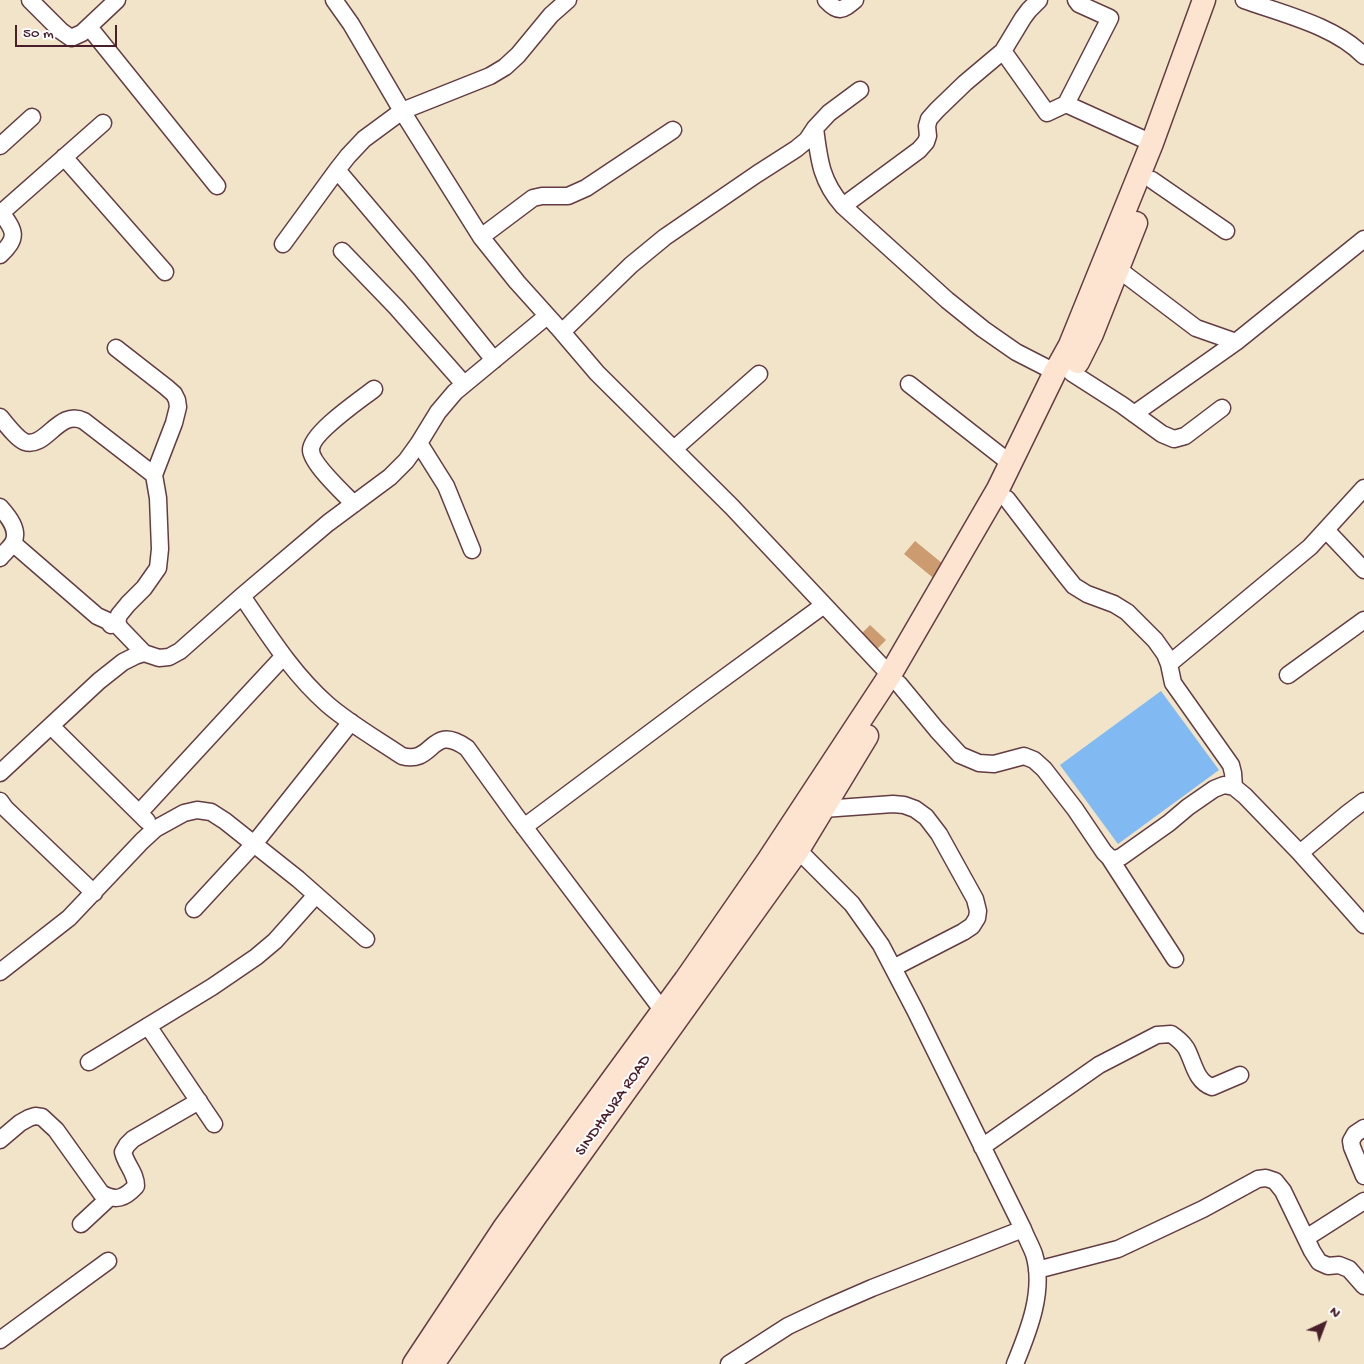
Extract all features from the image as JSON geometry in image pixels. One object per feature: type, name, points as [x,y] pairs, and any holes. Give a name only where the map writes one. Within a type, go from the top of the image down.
[{"type":"street","points":[[30,0],[61,31],[71,38],[82,33],[117,0]]},
{"type":"street","points":[[283,244],[337,170],[364,139],[402,111],[490,76],[505,67],[518,55],[550,15],[568,0]]},
{"type":"street","points":[[826,0],[836,9],[846,8],[855,0]]},
{"type":"street","points":[[844,206],[919,150],[926,142],[929,119],[936,110],[1003,51],[1023,18],[1039,0]]},
{"type":"street","points":[[1003,51],[1047,113],[1066,104],[1110,18],[1079,4],[1076,0]]},
{"type":"street","points":[[414,1364],[504,1228],[686,980],[895,679],[975,557],[1021,475],[1064,373],[1070,345],[1152,143],[1204,0]]},
{"type":"street","points":[[895,679],[998,489],[1010,463],[1064,373],[1092,334],[1152,180],[1218,0]]},
{"type":"street","points":[[1244,0],[1317,26],[1339,37],[1364,56]]},
{"type":"street","points":[[340,3],[350,24],[402,111],[481,237],[516,282],[597,373],[732,507],[895,679],[937,730],[960,754],[979,763],[994,764],[1024,756],[1034,760],[1044,769],[1109,857],[1175,959]]},
{"type":"street","points":[[89,26],[217,186]]},
{"type":"street","points":[[562,332],[631,265],[658,243],[757,174],[796,150],[807,140],[829,113],[860,90]]},
{"type":"street","points":[[1066,104],[1152,143]]},
{"type":"street","points":[[0,146],[32,117]]},
{"type":"street","points":[[0,255],[11,244],[13,235],[9,223],[1,212],[103,123]]},
{"type":"street","points":[[815,128],[819,159],[826,180],[834,195],[946,300],[1016,352],[1064,373],[1134,414],[1162,434],[1174,438],[1185,436],[1222,408]]},
{"type":"street","points":[[481,237],[533,198],[568,196],[586,188],[673,130]]},
{"type":"street","points":[[64,157],[165,272]]},
{"type":"street","points":[[337,170],[420,268],[494,360]]},
{"type":"street","points":[[1152,180],[1226,231]]},
{"type":"street","points":[[1134,414],[1236,342],[1364,239]]},
{"type":"street","points":[[342,251],[396,307],[464,384]]},
{"type":"street","points":[[1118,269],[1196,328],[1236,342]]},
{"type":"street","points":[[0,774],[123,662],[144,654],[160,658],[169,657],[180,651],[328,524],[390,477],[406,461],[438,412],[455,392],[547,316]]},
{"type":"street","points":[[116,348],[174,394],[178,407],[174,423],[154,475],[158,498],[160,549],[158,568],[144,588],[118,615],[117,622],[120,628],[144,654]]},
{"type":"street","points":[[674,449],[759,374]]},
{"type":"street","points":[[909,384],[1010,463]]},
{"type":"street","points":[[354,504],[323,471],[311,451],[313,442],[324,428],[374,389]]},
{"type":"street","points":[[0,417],[24,441],[31,443],[40,439],[69,418],[78,417],[154,475]]},
{"type":"street","points":[[419,443],[446,486],[472,550]]},
{"type":"street","points":[[1169,664],[1310,547],[1364,488]]},
{"type":"street","points":[[1008,499],[1074,586],[1127,612],[1155,640],[1165,654],[1174,683],[1231,765],[1234,787]]},
{"type":"street","points":[[0,507],[8,516],[15,534],[14,542],[0,558]]},
{"type":"street","points":[[1326,530],[1364,570]]},
{"type":"street","points":[[14,542],[15,545],[97,616],[110,625]]},
{"type":"street","points":[[242,596],[283,657],[301,678],[327,704],[351,722],[402,756],[410,758],[419,757],[439,740],[449,739],[458,741],[468,748],[524,827],[662,1011]]},
{"type":"street","points":[[524,827],[690,702],[824,605]]},
{"type":"street","points":[[1288,676],[1364,620]]},
{"type":"street","points":[[139,814],[283,657]]},
{"type":"street","name":"SINDHAURA ROAD","points":[[433,1364],[518,1241],[798,850],[823,809],[895,679]]},
{"type":"street","points":[[194,909],[254,844],[351,722]]},
{"type":"street","points":[[51,726],[155,829]]},
{"type":"street","points":[[1109,857],[1115,859],[1121,857],[1214,789],[1224,785],[1234,787],[1245,796],[1300,854],[1364,925]]},
{"type":"street","points":[[0,801],[5,808],[94,893]]},
{"type":"street","points":[[1300,854],[1364,801]]},
{"type":"street","points":[[823,809],[893,804],[915,809],[926,817],[939,834],[975,899],[978,911],[977,918],[972,926],[893,968]]},
{"type":"street","points":[[0,972],[69,918],[155,829],[184,813],[198,810],[211,812],[225,820],[366,939]]},
{"type":"street","points":[[798,850],[852,904],[881,945],[1034,1254],[1038,1287],[1033,1312],[1015,1364]]},
{"type":"street","points":[[89,1062],[212,987],[256,957],[275,941],[316,895]]},
{"type":"street","points":[[148,1026],[214,1124]]},
{"type":"street","points":[[982,1147],[1099,1065],[1157,1035],[1171,1034],[1178,1039],[1186,1048],[1200,1079],[1206,1085],[1212,1087],[1240,1076]]},
{"type":"street","points":[[0,1140],[29,1118],[35,1116],[42,1117],[56,1130],[101,1193],[109,1198],[117,1198],[125,1196],[136,1186],[136,1178],[125,1160],[123,1152],[127,1145],[133,1139],[199,1101]]},
{"type":"street","points":[[1364,1128],[1355,1134],[1350,1141],[1364,1176]]},
{"type":"street","points":[[1037,1270],[1118,1249],[1203,1209],[1258,1180],[1266,1178],[1275,1181],[1283,1191],[1319,1262],[1328,1266],[1339,1265],[1349,1269],[1364,1286]]},
{"type":"street","points":[[81,1224],[109,1198]]},
{"type":"street","points":[[1306,1238],[1364,1201]]},
{"type":"street","points":[[729,1364],[788,1326],[826,1308],[1023,1229]]},
{"type":"street","points":[[0,1340],[108,1261]]},
{"type":"water","points":[[1161,691],[1219,770],[1118,844],[1060,765]]},
{"type":"building","points":[[915,541],[948,568],[937,581],[904,554]]},
{"type":"building","points":[[870,625],[886,640],[876,650],[860,635]]}]
